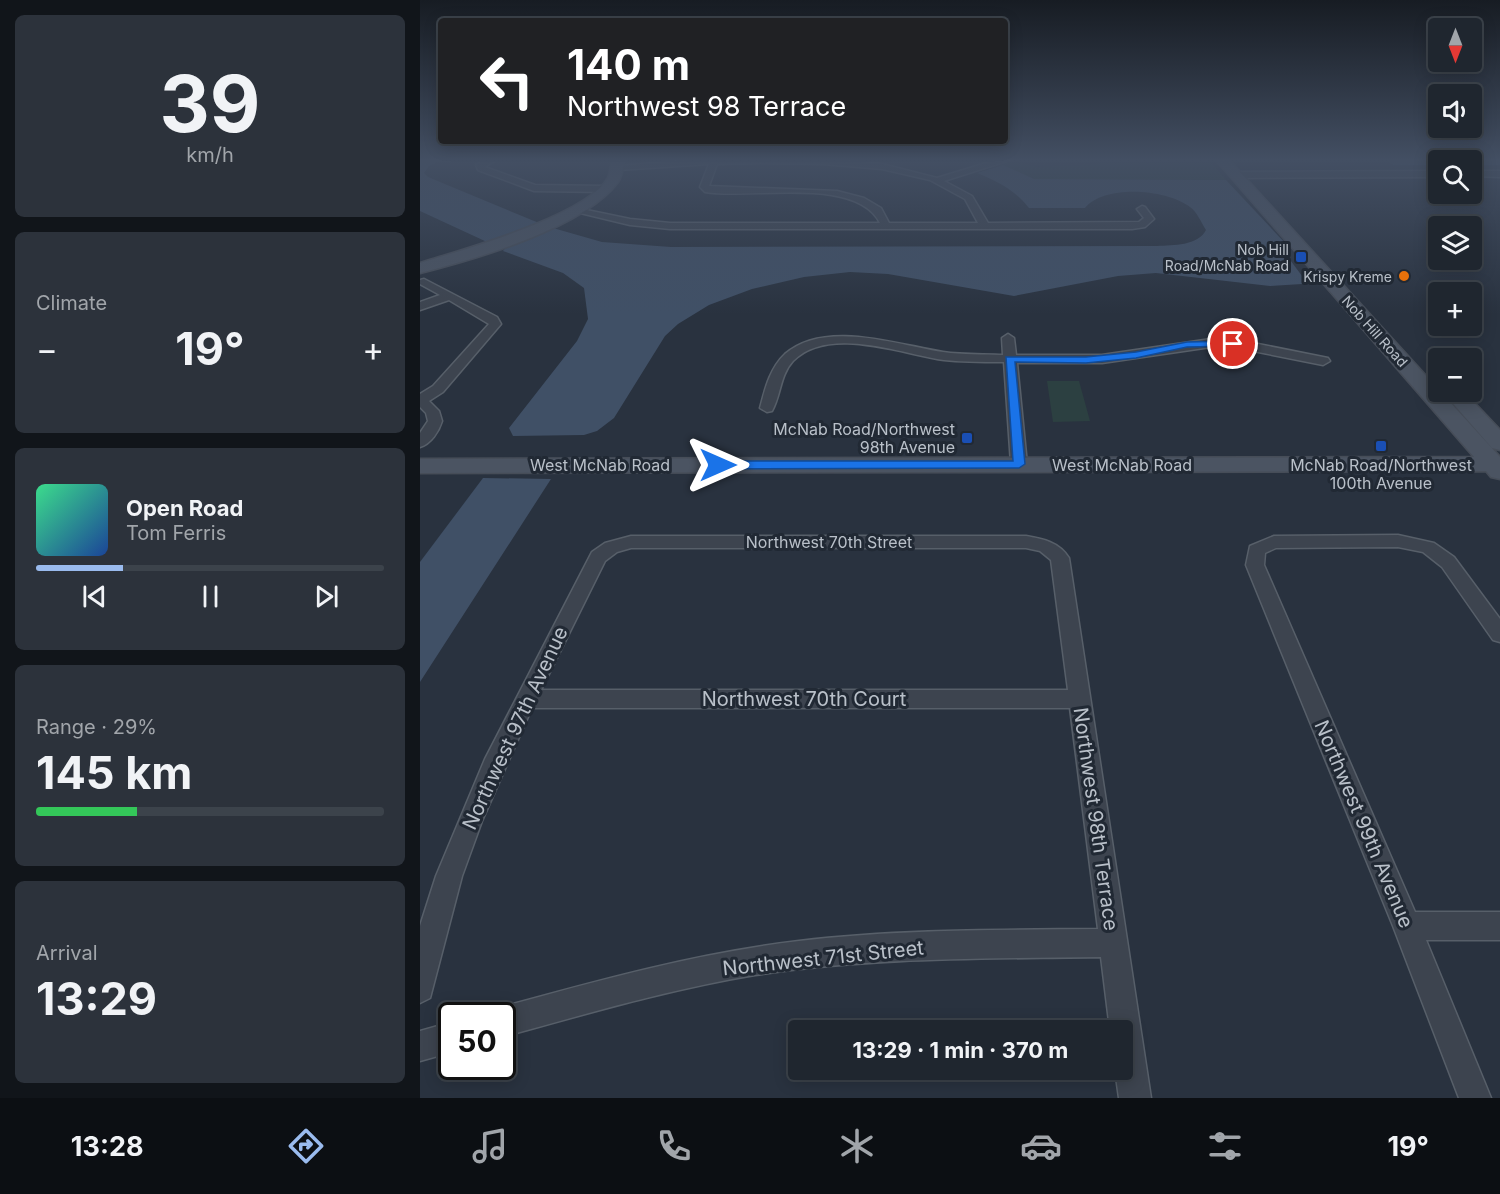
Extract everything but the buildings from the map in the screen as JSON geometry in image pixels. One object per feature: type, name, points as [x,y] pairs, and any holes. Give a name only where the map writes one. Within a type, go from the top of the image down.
[{"type":"main road","points":[[422,275],[576,211]]},
{"type":"main road","name":"Nob Hill Road","points":[[1276,211],[1495,457]]},
{"type":"main road","name":"Nob Hill Road","points":[[1288,211],[1428,364]]},
{"type":"main road","points":[[1459,402],[1495,457]]},
{"type":"main road","name":"West McNab Road","points":[[420,449],[1018,457],[1495,457]]},
{"type":"main road","name":"West McNab Road","points":[[420,466],[1018,457]]},
{"type":"street","points":[[578,211],[630,222],[670,226],[985,226],[1142,225],[1149,219],[1143,211]]},
{"type":"street","points":[[880,211],[885,217],[886,226]]},
{"type":"street","points":[[982,211],[985,226]]},
{"type":"street","points":[[420,442],[434,427],[436,419],[433,410],[420,400],[438,389],[495,324],[494,320],[450,296],[422,275]]},
{"type":"street","points":[[420,306],[450,296]]},
{"type":"street","points":[[1008,338],[1018,457]]},
{"type":"street","points":[[767,408],[780,367],[790,356],[827,341],[853,339],[879,341],[924,353],[1010,359],[1086,360],[1210,343],[1257,347],[1323,361]]},
{"type":"street","name":"Northwest 99th Avenue","points":[[1475,1098],[1407,926],[1255,565],[1257,550],[1274,542],[1398,541],[1428,547],[1448,562],[1500,634]]},
{"type":"street","name":"Northwest 70th Street","points":[[611,547],[631,542],[1026,542],[1046,546]]},
{"type":"street","name":"Northwest 98th Terrace","points":[[1046,546],[1060,558],[1135,1098]]},
{"type":"street","name":"Northwest 97th Avenue","points":[[420,988],[428,941],[472,812],[598,557],[611,547]]},
{"type":"street","name":"Northwest 70th Court","points":[[528,699],[1080,699]]},
{"type":"street","points":[[1407,926],[1500,926]]},
{"type":"street","name":"Northwest 71st Street","points":[[516,1018],[620,990],[754,961],[896,946],[1114,943]]},
{"type":"street","points":[[420,1046],[438,1041]]},
{"type":"green space","points":[[1047,381],[1079,381],[1090,421],[1053,422]]},
{"type":"water","points":[[421,211],[511,211],[539,223],[487,242]]},
{"type":"water","points":[[1194,211],[1255,211],[1285,243],[1282,249],[1305,280],[1302,284],[1270,286],[1156,273],[1118,276],[1014,296],[888,274],[850,272],[804,277],[752,289],[709,305],[678,324],[665,336],[614,418],[597,431],[584,435],[513,436],[509,428],[577,341],[588,319],[584,288],[563,273],[503,251],[506,247],[553,228],[602,242],[671,247],[1157,246],[1191,242],[1202,235],[1206,230]]},
{"type":"water","points":[[483,478],[551,479],[420,682],[420,562]]},
{"type":"place","name":"Nob Hill Road/McNab Road","points":[[1301,257]]},
{"type":"place","name":"Krispy Kreme","points":[[1404,276]]},
{"type":"place","name":"McNab Road/Northwest 98th Avenue","points":[[967,438]]},
{"type":"place","name":"McNab Road/Northwest 100th Avenue","points":[[1381,446]]},
{"type":"route","points":[[718,465],[1019,464],[1010,359],[1086,360],[1136,355],[1187,345],[1233,344]]}]
